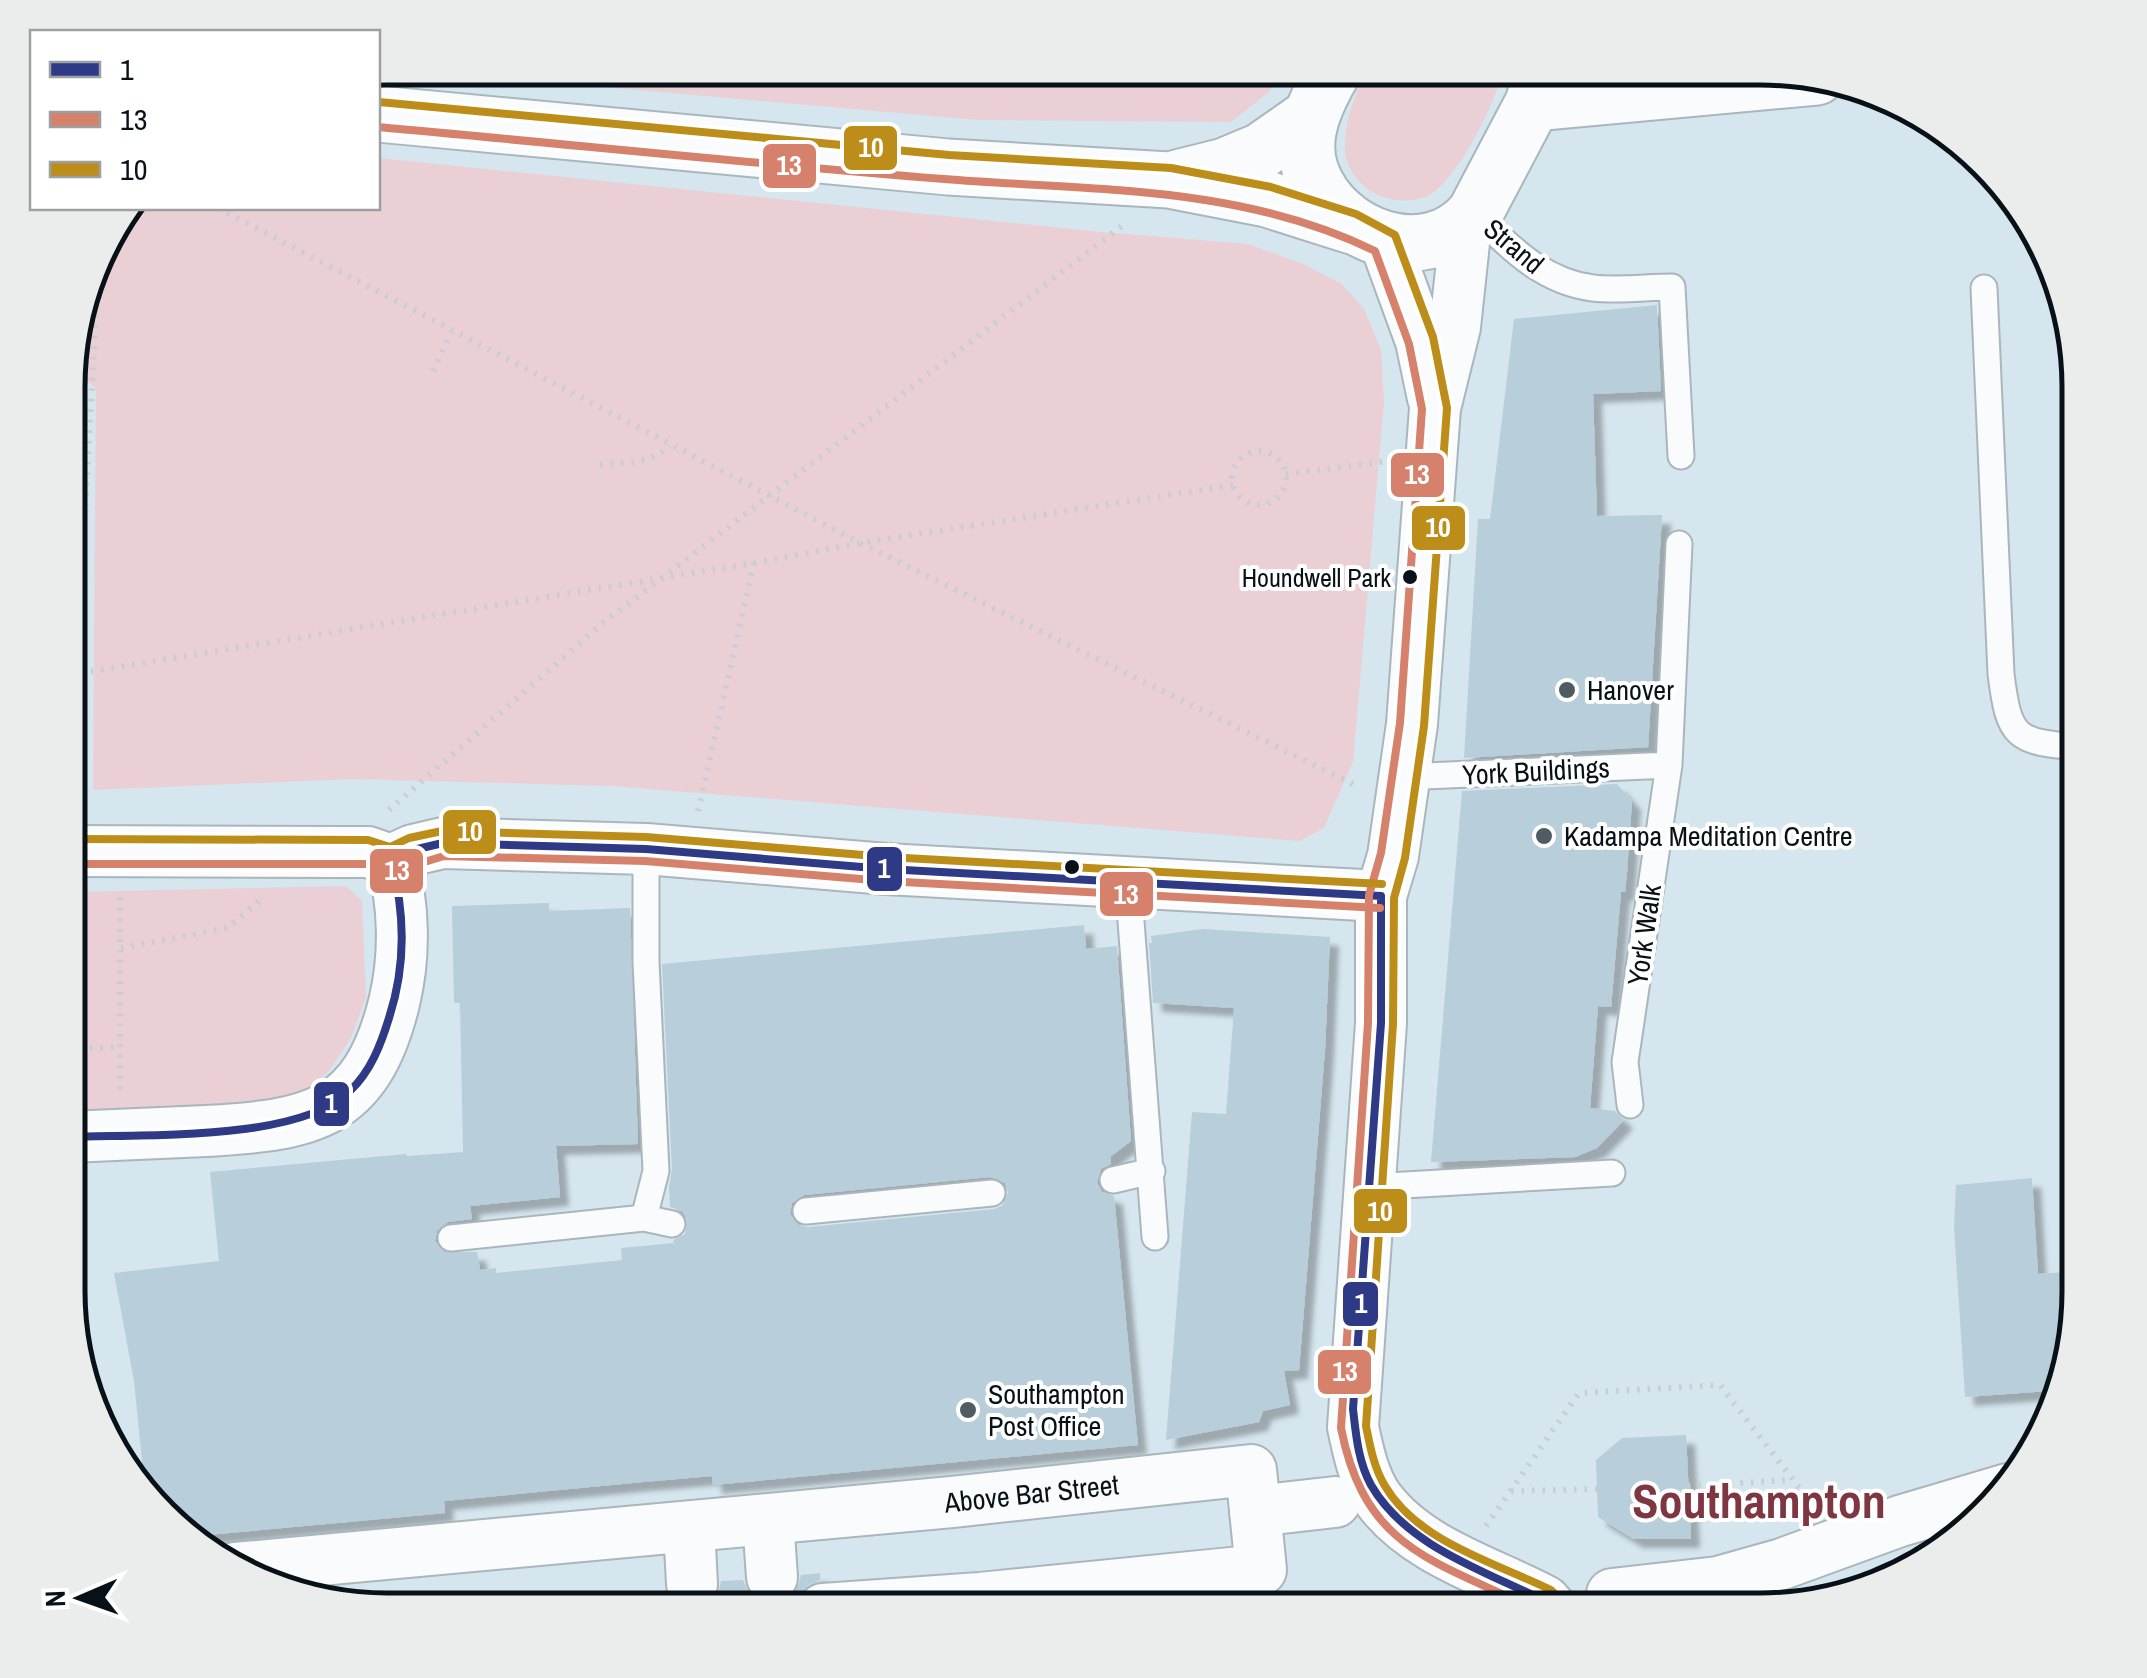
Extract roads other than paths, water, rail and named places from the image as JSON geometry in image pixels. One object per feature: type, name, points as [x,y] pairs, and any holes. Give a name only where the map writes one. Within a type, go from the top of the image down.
[{"type":"street","points":[[1326,86],[1311,116],[1307,145],[1311,172],[1325,196],[1369,234],[1421,341],[1433,432]]},
{"type":"street","points":[[1357,1501],[1365,1472],[1353,1427],[1382,1023],[1380,896],[1393,856],[1412,724],[1433,432],[1455,328],[1471,219],[1538,86]]},
{"type":"street","points":[[380,114],[948,167],[1150,178],[1268,199],[1369,234],[1422,242],[1447,236],[1471,219]]},
{"type":"street","points":[[1150,178],[1224,166],[1262,151],[1311,116]]},
{"type":"street","points":[[86,850],[380,856],[444,843],[646,849],[886,869],[1380,896]]},
{"type":"street","points":[[86,1136],[258,1128],[300,1122],[328,1110],[346,1096],[376,1058],[400,979],[400,894],[380,856]]},
{"type":"street","name":"Above Bar Street","points":[[262,1566],[768,1520],[1251,1470],[1261,1570],[1035,1592]]},
{"type":"street","points":[[1622,1593],[1718,1582],[1980,1497]]},
{"type":"street","points":[[1255,1512],[1357,1501],[1524,1593]]},
{"type":"street","points":[[768,1520],[772,1577]]},
{"type":"street","points":[[689,1527],[692,1584]]},
{"type":"lane","name":"Strand","points":[[1471,219],[1551,277],[1593,288],[1672,287],[1680,456]]},
{"type":"lane","points":[[1984,288],[2006,713],[2018,734],[2040,744],[2062,746]]},
{"type":"lane","name":"York Walk","points":[[1630,1106],[1625,1062],[1669,765],[1679,544]]},
{"type":"lane","name":"York Buildings","points":[[1402,792],[1669,765]]},
{"type":"lane","points":[[644,1218],[656,1171],[646,962],[646,849]]},
{"type":"lane","points":[[1128,882],[1156,1236]]},
{"type":"lane","points":[[1112,1180],[1152,1171]]},
{"type":"lane","points":[[1370,1187],[1612,1174]]},
{"type":"lane","points":[[806,1211],[992,1193]]},
{"type":"lane","points":[[451,1238],[644,1218],[672,1224]]},
{"type":"tunnel","points":[[772,1577],[773,1592]]},
{"type":"place","name":"Houndwell Park","points":[[1410,577]]},
{"type":"place","name":"Hanover","points":[[1567,690]]},
{"type":"place","name":"Kadampa Meditation Centre","points":[[1544,836]]},
{"type":"place","name":"Southampton Post Office","points":[[968,1410]]},
{"type":"district","name":"Southampton","points":[[1759,1501]]}]
